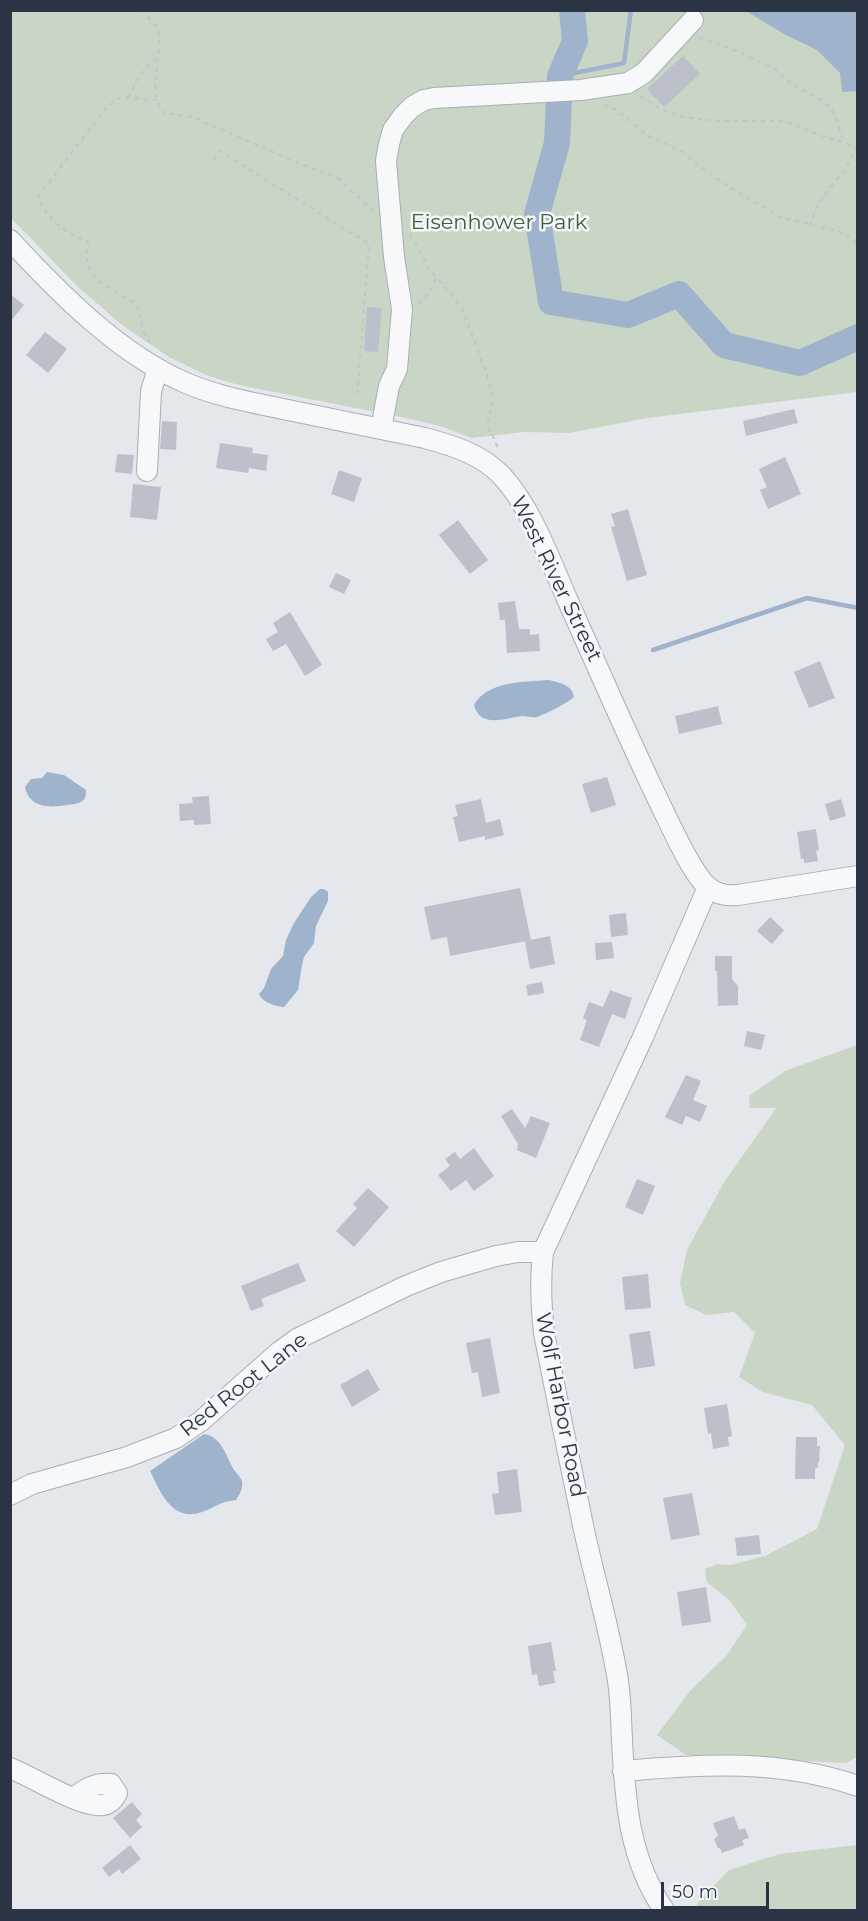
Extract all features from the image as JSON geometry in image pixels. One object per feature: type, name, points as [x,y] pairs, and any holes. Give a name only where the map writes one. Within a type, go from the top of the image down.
[{"type":"street","points":[[381,429],[389,386],[397,369],[402,309],[394,257],[386,161],[393,130],[412,107],[424,100],[434,98],[575,90],[628,83],[644,73],[688,26]]},
{"type":"street","name":"West River Street","points":[[10,240],[45,277],[93,321],[158,369],[187,383],[235,398],[425,438],[463,449],[490,466],[512,488],[524,506],[666,816],[690,861],[708,887]]},
{"type":"street","points":[[147,471],[151,391],[158,369]]},
{"type":"street","points":[[708,887],[718,893],[738,896],[858,876]]},
{"type":"street","name":"Wolf Harbor Road","points":[[664,1911],[648,1884],[633,1845],[629,1827],[623,1771],[619,1684],[609,1631],[584,1532],[544,1333],[541,1286],[543,1252],[644,1037],[708,887]]},
{"type":"street","name":"Red Root Lane","points":[[10,1495],[32,1484],[127,1457],[176,1438],[201,1421],[279,1352],[297,1339],[406,1286],[441,1272],[496,1256],[518,1252],[543,1252]]},
{"type":"street","points":[[623,1771],[681,1766],[765,1767],[807,1772],[858,1786]]},
{"type":"street","points":[[10,1768],[74,1798]]},
{"type":"path","points":[[142,10],[156,26],[160,37],[155,85],[156,100],[164,113],[192,117],[338,178],[372,211],[392,221],[414,240],[429,269],[462,308],[487,375],[493,399],[487,427],[501,457]]},
{"type":"path","points":[[688,26],[775,69],[792,84],[825,102],[834,113],[844,143]]},
{"type":"path","points":[[129,98],[132,87],[140,75],[158,56]]},
{"type":"path","points":[[628,83],[635,93],[662,110],[683,117],[717,121],[785,121],[857,147],[847,166],[818,204],[809,226]]},
{"type":"path","points":[[575,90],[615,109],[647,135],[682,152],[742,195],[780,217],[809,226],[841,232],[858,245]]},
{"type":"path","points":[[151,344],[142,328],[141,314],[135,304],[104,286],[93,276],[86,258],[88,241],[73,237],[54,222],[43,210],[38,197],[106,108],[119,98],[156,100]]},
{"type":"path","points":[[214,160],[220,151],[369,244],[357,397]]},
{"type":"path","points":[[402,309],[420,304],[436,278]]},
{"type":"green space","name":"Eisenhower Park","points":[[11,11],[857,11],[857,392],[647,418],[569,433],[524,432],[472,438],[416,420],[239,385],[208,376],[169,357],[122,325],[78,287],[11,218]]},
{"type":"green space","points":[[857,1045],[857,1757],[846,1763],[686,1755],[657,1735],[690,1691],[727,1655],[747,1625],[730,1601],[707,1582],[705,1569],[717,1564],[730,1565],[765,1556],[817,1529],[845,1445],[812,1405],[763,1392],[739,1377],[755,1333],[734,1312],[706,1315],[685,1305],[680,1283],[687,1250],[723,1184],[776,1108],[750,1108],[749,1096],[785,1071]]},
{"type":"green space","points":[[857,1845],[857,1910],[694,1910],[699,1901],[729,1870],[780,1854]]},
{"type":"water","points":[[746,11],[857,11],[857,91],[842,92],[840,73],[817,50],[784,34]]},
{"type":"water","points":[[549,680],[571,689],[574,697],[537,717],[522,716],[488,720],[477,712],[474,705],[480,697],[497,687],[518,682]]},
{"type":"water","points":[[47,772],[64,775],[86,790],[84,800],[76,804],[54,806],[36,803],[27,794],[25,787],[31,779],[42,778]]},
{"type":"water","points":[[320,889],[328,892],[328,901],[316,926],[314,943],[304,957],[298,990],[284,1007],[270,1004],[259,994],[264,988],[271,969],[283,956],[286,940],[294,923],[311,897]]},
{"type":"water","points":[[204,1434],[215,1439],[223,1448],[241,1480],[241,1490],[236,1500],[221,1503],[202,1512],[183,1513],[168,1503],[150,1471]]},
{"type":"building","points":[[683,56],[700,74],[664,107],[647,89]]},
{"type":"building","points":[[10,294],[24,305],[10,322]]},
{"type":"building","points":[[367,307],[382,308],[378,352],[364,351]]},
{"type":"building","points":[[45,332],[67,349],[48,373],[26,355]]},
{"type":"building","points":[[794,409],[798,423],[746,436],[743,421]]},
{"type":"building","points":[[162,421],[177,422],[176,450],[160,449]]},
{"type":"building","points":[[220,443],[253,448],[252,453],[268,455],[266,471],[249,468],[248,473],[216,468]]},
{"type":"building","points":[[117,454],[134,455],[132,474],[115,472]]},
{"type":"building","points":[[785,457],[801,494],[768,509],[760,490],[767,487],[759,469]]},
{"type":"building","points":[[339,470],[362,478],[354,502],[331,494]]},
{"type":"building","points":[[133,484],[161,487],[157,520],[130,517]]},
{"type":"building","points":[[628,509],[647,575],[627,581],[611,527],[615,526],[611,514]]},
{"type":"building","points":[[458,520],[488,560],[470,574],[439,535]]},
{"type":"building","points":[[336,573],[351,580],[344,594],[329,587]]},
{"type":"building","points":[[515,601],[519,629],[530,629],[530,635],[539,634],[540,651],[507,653],[505,620],[500,620],[498,603]]},
{"type":"building","points":[[290,612],[322,665],[305,676],[286,644],[273,651],[266,639],[278,632],[273,623]]},
{"type":"building","points":[[820,661],[835,698],[809,708],[794,672]]},
{"type":"building","points":[[718,706],[722,724],[679,734],[675,716]]},
{"type":"building","points":[[607,777],[616,805],[591,813],[582,784]]},
{"type":"building","points":[[209,796],[211,824],[194,825],[194,820],[180,821],[179,804],[193,803],[192,797]]},
{"type":"building","points":[[481,799],[486,823],[500,819],[504,835],[485,840],[485,836],[459,842],[453,817],[458,816],[455,805]]},
{"type":"building","points":[[841,799],[846,816],[830,821],[825,804]]},
{"type":"building","points":[[816,829],[818,861],[804,863],[804,859],[801,859],[797,832]]},
{"type":"building","points":[[520,888],[531,940],[450,956],[447,937],[431,940],[424,907]]},
{"type":"building","points":[[626,913],[628,935],[611,937],[609,915]]},
{"type":"building","points":[[770,917],[784,930],[772,944],[757,931]]},
{"type":"building","points":[[550,936],[555,964],[530,969],[525,941]]},
{"type":"building","points":[[612,942],[614,958],[596,960],[595,943]]},
{"type":"building","points":[[715,956],[732,956],[732,979],[738,986],[738,1005],[718,1006]]},
{"type":"building","points":[[542,982],[544,993],[528,996],[526,985]]},
{"type":"building","points":[[610,990],[632,998],[625,1019],[612,1014],[599,1047],[580,1040],[587,1020],[583,1018],[589,1002],[603,1007]]},
{"type":"building","points":[[747,1031],[765,1035],[761,1050],[744,1046]]},
{"type":"building","points":[[686,1075],[701,1081],[693,1100],[707,1106],[700,1122],[686,1116],[682,1125],[665,1117]]},
{"type":"building","points":[[512,1109],[525,1128],[531,1116],[550,1123],[536,1158],[517,1150],[518,1144],[501,1116]]},
{"type":"building","points":[[474,1148],[494,1176],[474,1191],[466,1180],[451,1191],[438,1175],[450,1166],[445,1159],[455,1152],[460,1159]]},
{"type":"building","points":[[637,1179],[655,1186],[643,1215],[625,1207]]},
{"type":"building","points":[[368,1188],[389,1207],[354,1247],[336,1231],[357,1208],[353,1204]]},
{"type":"building","points":[[298,1263],[306,1281],[261,1299],[264,1306],[251,1311],[241,1286]]},
{"type":"building","points":[[648,1274],[651,1308],[625,1310],[622,1277]]},
{"type":"building","points":[[650,1331],[655,1366],[634,1369],[629,1334]]},
{"type":"building","points":[[490,1338],[500,1393],[482,1397],[478,1372],[472,1373],[466,1343]]},
{"type":"building","points":[[368,1369],[380,1390],[352,1407],[340,1385]]},
{"type":"building","points":[[727,1404],[732,1436],[728,1437],[729,1446],[713,1449],[704,1408]]},
{"type":"building","points":[[796,1437],[817,1437],[817,1446],[820,1446],[815,1479],[795,1479]]},
{"type":"building","points":[[517,1469],[522,1512],[495,1515],[492,1494],[499,1493],[497,1472]]},
{"type":"building","points":[[692,1493],[700,1535],[671,1540],[663,1498]]},
{"type":"building","points":[[759,1535],[761,1554],[737,1556],[735,1538]]},
{"type":"building","points":[[706,1587],[711,1622],[682,1626],[677,1592]]},
{"type":"building","points":[[551,1642],[556,1671],[553,1671],[555,1683],[539,1686],[537,1674],[532,1675],[528,1646]]},
{"type":"building","points":[[132,1802],[142,1814],[136,1820],[142,1827],[130,1838],[113,1818]]},
{"type":"building","points":[[734,1816],[739,1830],[745,1828],[749,1838],[742,1840],[744,1845],[722,1853],[714,1839],[718,1836],[713,1823]]},
{"type":"building","points":[[130,1845],[141,1859],[122,1874],[119,1869],[109,1877],[102,1868]]},
{"type":"waterway","points":[[572,10],[575,41],[560,76],[557,143],[537,214],[551,302],[628,315],[679,294],[724,345],[800,363],[858,337]]},
{"type":"waterway","points":[[560,76],[624,63],[631,10]]},
{"type":"waterway","points":[[653,650],[807,598],[858,608]]}]
